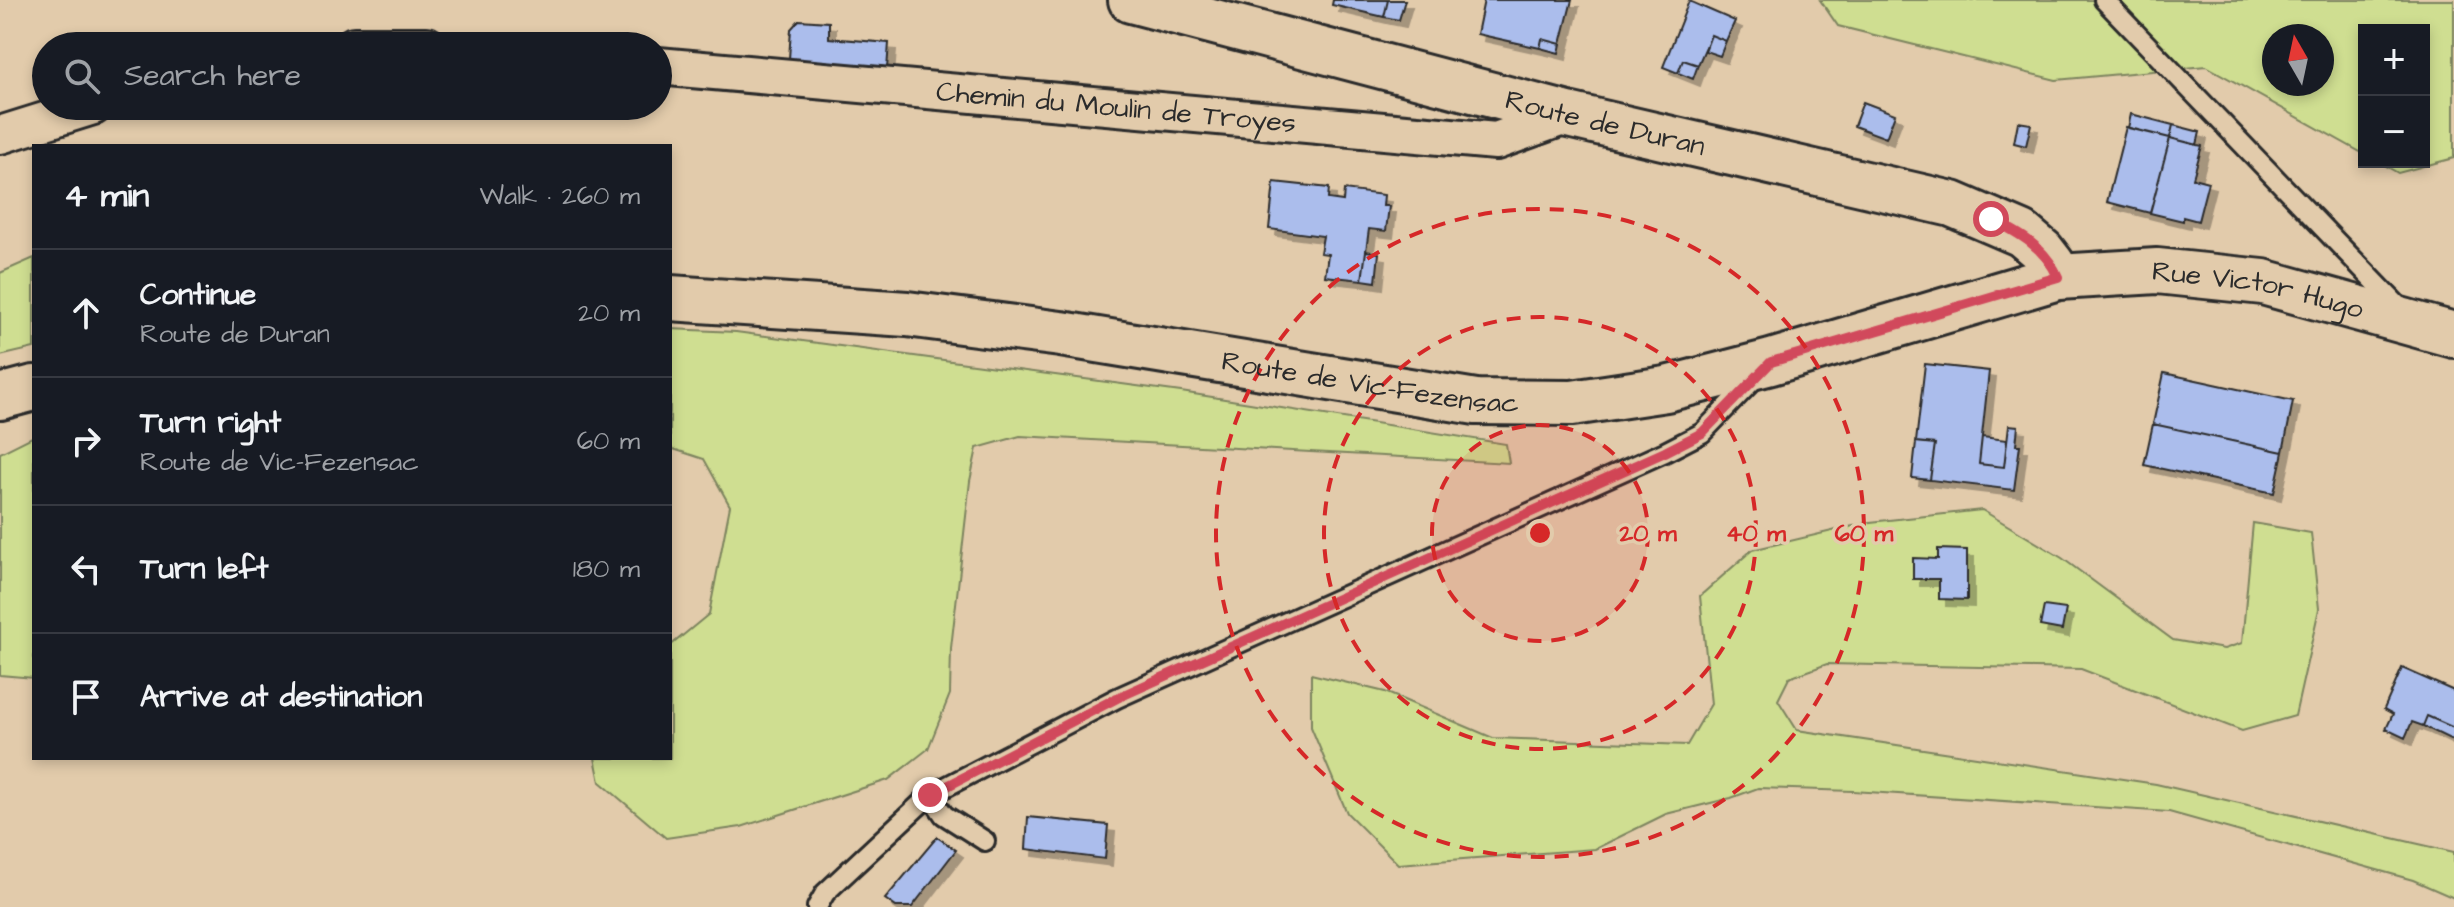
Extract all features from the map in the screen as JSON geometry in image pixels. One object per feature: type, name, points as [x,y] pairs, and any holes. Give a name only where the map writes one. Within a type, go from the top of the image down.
[{"type":"main road","name":"Route de Duran","points":[[1131,0],[1568,115],[1952,204],[2022,234],[2042,251],[2058,277]]},
{"type":"main road","name":"Rue Victor Hugo","points":[[2058,277],[2157,271],[2263,282],[2435,330]]},
{"type":"main road","name":"Route de Vic-Fezensac","points":[[672,298],[907,314],[1075,336],[1476,402],[1572,403],[1666,389],[1771,362],[2058,277]]},
{"type":"main road","points":[[0,397],[32,389]]},
{"type":"street","name":"Chemin du Moulin de Troyes","points":[[672,67],[1496,141],[1568,115]]},
{"type":"street","points":[[0,135],[48,120]]},
{"type":"lane","points":[[2104,0],[2435,330]]},
{"type":"lane","points":[[817,907],[825,893],[930,795],[1117,698],[1702,433],[1771,362]]},
{"type":"lane","points":[[930,795],[944,815],[985,841]]},
{"type":"green space","points":[[1820,0],[2454,0],[2454,158],[2430,164],[2430,24],[2358,24],[2358,151],[2206,66],[2056,80],[1838,26]]},
{"type":"green space","points":[[2389,168],[2417,168],[2398,173]]},
{"type":"green space","points":[[32,259],[32,348],[0,356],[0,273]]},
{"type":"green space","points":[[672,329],[736,332],[1181,392],[1506,444],[1509,463],[1020,436],[977,448],[970,481],[951,648],[950,694],[928,749],[888,780],[741,827],[666,838],[600,782],[595,760],[672,760],[672,644],[709,614],[730,506],[704,459],[672,449]]},
{"type":"green space","points":[[32,437],[32,678],[0,675],[0,453]]},
{"type":"green space","points":[[1982,510],[2062,558],[2173,640],[2224,649],[2242,643],[2253,523],[2311,533],[2319,609],[2295,716],[2242,731],[2081,669],[1827,664],[1789,678],[1778,700],[1797,730],[2156,784],[2454,852],[2454,898],[2413,880],[2169,812],[1853,791],[1758,788],[1666,814],[1595,849],[1398,864],[1347,813],[1311,727],[1311,674],[1385,692],[1493,738],[1687,745],[1711,704],[1700,596],[1752,550],[1870,522]]},
{"type":"building","points":[[1333,0],[1388,0],[1384,17],[1332,5]]},
{"type":"building","points":[[1388,0],[1405,0],[1399,20],[1384,17]]},
{"type":"building","points":[[1484,0],[1572,0],[1561,44],[1542,39],[1540,48],[1477,34]]},
{"type":"building","points":[[1689,1],[1735,21],[1726,41],[1711,35],[1698,65],[1683,60],[1678,73],[1663,67]]},
{"type":"building","points":[[799,20],[829,22],[829,38],[889,43],[887,69],[789,59],[791,29]]},
{"type":"building","points":[[1711,35],[1726,41],[1720,56],[1705,51]]},
{"type":"building","points":[[1542,39],[1561,44],[1559,53],[1540,48]]},
{"type":"building","points":[[1683,60],[1698,65],[1693,79],[1678,73]]},
{"type":"building","points":[[1863,102],[1895,114],[1886,138],[1854,126]]},
{"type":"building","points":[[2131,114],[2173,125],[2170,138],[2128,128]]},
{"type":"building","points":[[2018,122],[2031,124],[2026,146],[2014,143]]},
{"type":"building","points":[[2173,125],[2200,132],[2197,145],[2170,138]]},
{"type":"building","points":[[2126,127],[2170,138],[2150,213],[2107,202]]},
{"type":"building","points":[[2170,138],[2202,146],[2193,178],[2208,182],[2198,221],[2183,217],[2183,221],[2150,213]]},
{"type":"building","points":[[1274,182],[1329,188],[1328,199],[1343,201],[1344,190],[1384,195],[1383,206],[1389,206],[1386,231],[1369,229],[1362,280],[1325,276],[1328,254],[1320,253],[1323,236],[1269,229]]},
{"type":"building","points":[[1366,251],[1379,253],[1376,282],[1362,280]]},
{"type":"building","points":[[1925,364],[1989,371],[1979,464],[2004,467],[2009,425],[2018,426],[2016,445],[2020,445],[2014,490],[1930,480],[1935,444],[1916,442]]},
{"type":"building","points":[[2164,373],[2293,401],[2283,452],[2153,424]]},
{"type":"building","points":[[2153,424],[2283,452],[2274,493],[2144,465]]},
{"type":"building","points":[[1982,437],[2007,440],[2004,467],[1979,464]]},
{"type":"building","points":[[1916,442],[1935,444],[1930,480],[1912,478]]},
{"type":"building","points":[[1938,549],[1967,550],[1967,600],[1939,599],[1939,579],[1913,579],[1913,558],[1938,559]]},
{"type":"building","points":[[2044,606],[2066,609],[2062,630],[2040,626]]},
{"type":"building","points":[[2402,668],[2454,691],[2454,728],[2427,716],[2423,726],[2412,722],[2405,738],[2386,729],[2393,714],[2384,709]]},
{"type":"building","points":[[2427,716],[2454,728],[2454,741],[2423,726]]},
{"type":"building","points":[[1028,817],[1108,825],[1105,859],[1026,849]]},
{"type":"building","points":[[937,837],[956,850],[912,907],[896,907],[885,899]]},
{"type":"route","points":[[930,795],[1117,698],[1702,433],[1771,362],[2058,277],[2042,251],[2022,234],[1991,219]]}]
